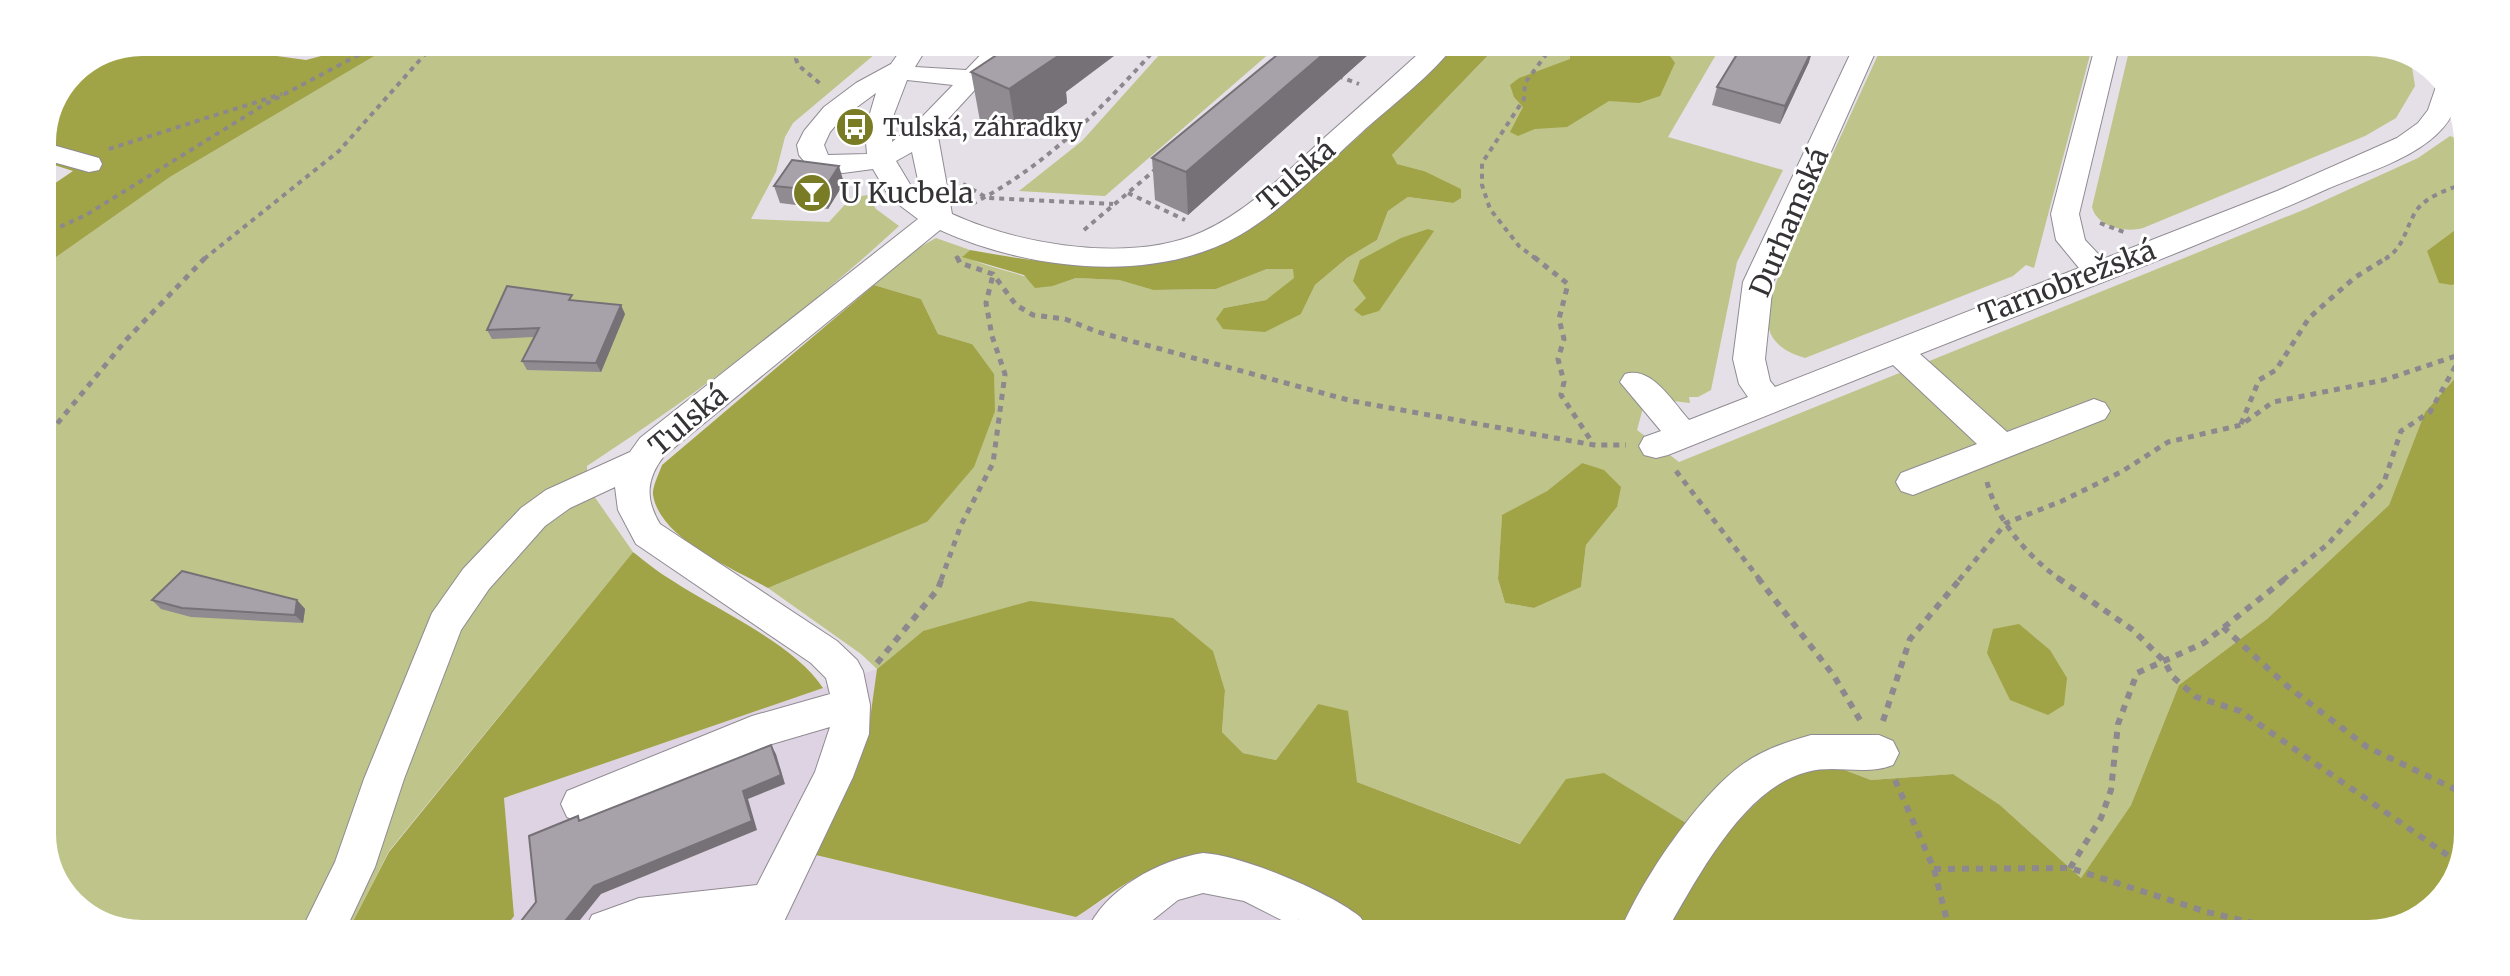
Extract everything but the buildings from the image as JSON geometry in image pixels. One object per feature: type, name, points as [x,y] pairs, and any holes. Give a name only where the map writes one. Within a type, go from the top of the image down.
[{"type":"street","name":"Tulská","points":[[909,56],[882,108],[878,127],[881,159],[898,192],[938,219],[997,243],[1059,252],[1123,255],[1161,253],[1192,246],[1221,234],[1295,179],[1430,56]]},
{"type":"street","name":"Tulská","points":[[899,70],[869,85],[815,134],[811,143],[812,153],[818,162],[844,166],[881,159],[924,131],[993,56]]},
{"type":"street","name":"Durhamská","points":[[1768,400],[1755,384],[1749,359],[1758,282],[1861,56]]},
{"type":"street","points":[[2098,270],[2077,250],[2066,234],[2065,214],[2105,56]]},
{"type":"street","points":[[899,70],[935,78],[970,78]]},
{"type":"street","name":"Tarnobrežská","points":[[1670,440],[2287,197],[2406,144],[2427,129],[2441,111],[2443,102]]},
{"type":"street","points":[[924,131],[923,149],[938,206],[938,219]]},
{"type":"street","name":"Tulská","points":[[764,917],[833,777],[849,734],[851,705],[844,671],[824,652],[648,534],[634,513],[630,496],[632,477],[652,447],[831,306],[915,234],[938,219]]},
{"type":"street","points":[[1896,350],[1992,451]]},
{"type":"street","points":[[1636,382],[1670,440]]},
{"type":"street","points":[[1913,482],[2094,411]]},
{"type":"street","points":[[328,920],[354,867],[384,779],[445,624],[476,579],[533,517],[558,499],[640,461]]},
{"type":"street","points":[[581,804],[766,728],[851,705]]},
{"type":"street","points":[[1649,920],[1698,838],[1726,806],[1769,767],[1809,753],[1879,753]]},
{"type":"street","points":[[1122,920],[1164,885],[1203,873],[1249,883],[1320,920]]},
{"type":"street","points":[[636,920],[764,917]]},
{"type":"path","points":[[56,229],[86,215],[262,106],[357,56]]},
{"type":"path","points":[[56,425],[127,338],[217,247],[323,166],[386,106],[425,56]]},
{"type":"path","points":[[797,56],[798,65],[822,82],[824,89],[843,106]]},
{"type":"path","points":[[1149,56],[1073,137],[1045,162],[987,198],[938,219],[960,263],[993,274],[1016,305],[1033,315],[1065,319],[1098,332],[1330,396],[1594,445],[1670,440],[1834,676],[1879,753],[1904,797],[1934,869],[1947,920]]},
{"type":"path","points":[[1545,56],[1525,83],[1524,99],[1482,163],[1482,185],[1490,209],[1519,246],[1568,284],[1559,319],[1564,339],[1558,359],[1564,382],[1561,395],[1594,445]]},
{"type":"path","points":[[1331,74],[1364,86]]},
{"type":"path","points":[[66,157],[104,150],[295,90]]},
{"type":"path","points":[[1059,252],[1162,164]]},
{"type":"path","points":[[955,179],[987,198],[1114,204]]},
{"type":"path","points":[[2241,425],[2259,380],[2276,370],[2309,318],[2354,278],[2397,252],[2418,208],[2454,187]]},
{"type":"path","points":[[1128,193],[1184,219],[1191,227],[1221,234]]},
{"type":"path","points":[[2092,217],[2109,228],[2133,233]]},
{"type":"path","points":[[851,705],[884,651],[938,589],[961,525],[993,463],[1005,374],[992,336],[986,303],[993,274]]},
{"type":"path","points":[[1879,753],[1885,710],[1910,639],[2006,523],[2062,501],[2121,472],[2168,442],[2241,425],[2273,402],[2384,380],[2454,357]]},
{"type":"path","points":[[2070,868],[2101,818],[2111,790],[2118,724],[2137,673],[2204,643],[2328,544],[2384,482],[2401,431],[2430,412],[2454,368]]},
{"type":"path","points":[[1992,451],[1992,501],[2040,565],[2133,630],[2164,661],[2173,677],[2196,697],[2240,711],[2450,857]]},
{"type":"path","points":[[2223,627],[2286,685],[2367,747],[2454,789]]},
{"type":"path","points":[[1934,869],[2070,868],[2241,920]]},
{"type":"shaded area","points":[[142,56],[277,56],[306,60],[321,56],[374,56],[170,177],[56,257],[56,183],[73,171],[56,166],[56,142],[63,109],[81,81],[109,63]]},
{"type":"shaded area","points":[[1444,56],[1487,56],[1392,155],[1397,164],[1424,171],[1461,189],[1461,198],[1453,203],[1408,197],[1388,211],[1377,240],[1347,258],[1315,285],[1301,314],[1265,332],[1223,329],[1216,319],[1224,308],[1266,300],[1294,278],[1293,269],[1267,269],[1216,289],[1153,290],[1119,280],[1076,278],[1035,288],[1024,275],[962,257],[970,250],[1073,265],[1125,266],[1177,260],[1210,248],[1246,227],[1284,200],[1361,135]]},
{"type":"shaded area","points":[[1570,56],[1670,56],[1675,63],[1660,96],[1639,103],[1609,101],[1567,127],[1535,129],[1518,136],[1510,132],[1523,107],[1514,97],[1510,85],[1519,78],[1570,59]]},
{"type":"shaded area","points":[[1428,229],[1434,231],[1379,311],[1362,316],[1354,310],[1366,298],[1353,281],[1360,260],[1401,238]]},
{"type":"shaded area","points":[[2454,231],[2454,284],[2439,283],[2427,251]]},
{"type":"shaded area","points":[[874,285],[921,299],[938,334],[972,344],[994,374],[995,411],[974,467],[927,522],[768,588],[683,539],[659,511],[653,495],[656,480],[662,465]]},
{"type":"shaded area","points":[[2454,379],[2454,834],[2449,861],[2436,886],[2420,902],[2395,915],[2368,920],[1360,920],[1266,872],[1208,860],[1179,862],[1149,871],[1076,917],[816,855],[869,726],[877,669],[923,631],[1030,601],[1173,618],[1213,651],[1225,691],[1222,732],[1243,753],[1276,760],[1318,704],[1348,711],[1357,782],[1520,844],[1566,779],[1604,773],[1717,842],[1780,780],[1826,763],[1871,780],[1953,774],[2000,805],[2081,878],[2131,805],[2179,685],[2267,619],[2389,505],[2425,412]]},
{"type":"shaded area","points":[[1582,463],[1604,470],[1621,487],[1617,507],[1586,545],[1581,587],[1534,608],[1505,603],[1498,579],[1502,515],[1547,491]]},
{"type":"shaded area","points":[[633,552],[668,578],[775,642],[810,672],[823,688],[504,798],[514,916],[511,920],[354,920],[389,852]]},
{"type":"shaded area","points":[[2019,624],[2050,650],[2067,678],[2064,705],[2048,715],[2010,700],[1987,653],[1993,629]]},
{"type":"shaded area","points":[[877,669],[869,726],[816,854],[1076,917],[1150,870],[1198,858],[1261,868],[1360,920],[510,920],[514,915],[504,798]]},
{"type":"green space","points":[[374,56],[873,56],[793,123],[785,137],[776,172],[751,219],[829,222],[851,198],[867,195],[876,209],[899,226],[748,353],[587,466],[587,486],[633,552],[389,851],[354,920],[126,918],[104,911],[81,895],[68,877],[58,850],[56,257],[170,177]]},
{"type":"green space","points":[[1158,56],[1266,56],[1105,196],[1019,191],[1082,141]]},
{"type":"green space","points":[[1487,56],[1715,56],[1668,137],[1783,170],[1737,262],[1711,390],[1698,397],[1689,397],[1690,403],[1673,401],[1643,408],[1637,430],[1679,462],[2308,208],[2418,158],[2450,136],[2454,138],[2454,379],[2425,412],[2389,505],[2267,619],[2179,685],[2131,805],[2081,878],[2000,805],[1953,774],[1871,780],[1826,763],[1717,842],[1521,844],[1357,782],[1318,704],[1276,760],[1243,753],[1222,732],[1225,691],[923,631],[877,669],[861,654],[768,588],[927,522],[972,344],[938,334],[921,299],[874,285],[913,251],[936,238],[970,250],[963,256],[974,261],[1053,286],[1076,278],[1119,280],[1153,290],[1216,289],[1267,269],[1294,269],[1295,278],[1266,300],[1224,308],[1301,314],[1315,285],[1347,258],[1377,240],[1388,211],[1408,197],[1453,203],[1424,171],[1396,164],[1392,155]],"holes":[[[1582,463],[1617,507],[1586,545],[1581,587],[1534,608],[1505,603],[1498,579],[1502,516],[1547,491]]]},
{"type":"green space","points":[[1877,56],[2090,56],[2034,268],[2026,265],[2013,276],[1805,358],[1787,351],[1776,342],[1770,331],[1769,305],[1784,260]]},
{"type":"green space","points":[[2128,56],[2368,56],[2395,61],[2412,69],[2415,86],[2396,118],[2365,136],[2143,228],[2128,230],[2113,227],[2100,219],[2092,207]]},
{"type":"place","name":"Tulská, záhradky","points":[[855,127]]},
{"type":"place","name":"U Kucbela","points":[[812,193]]}]
